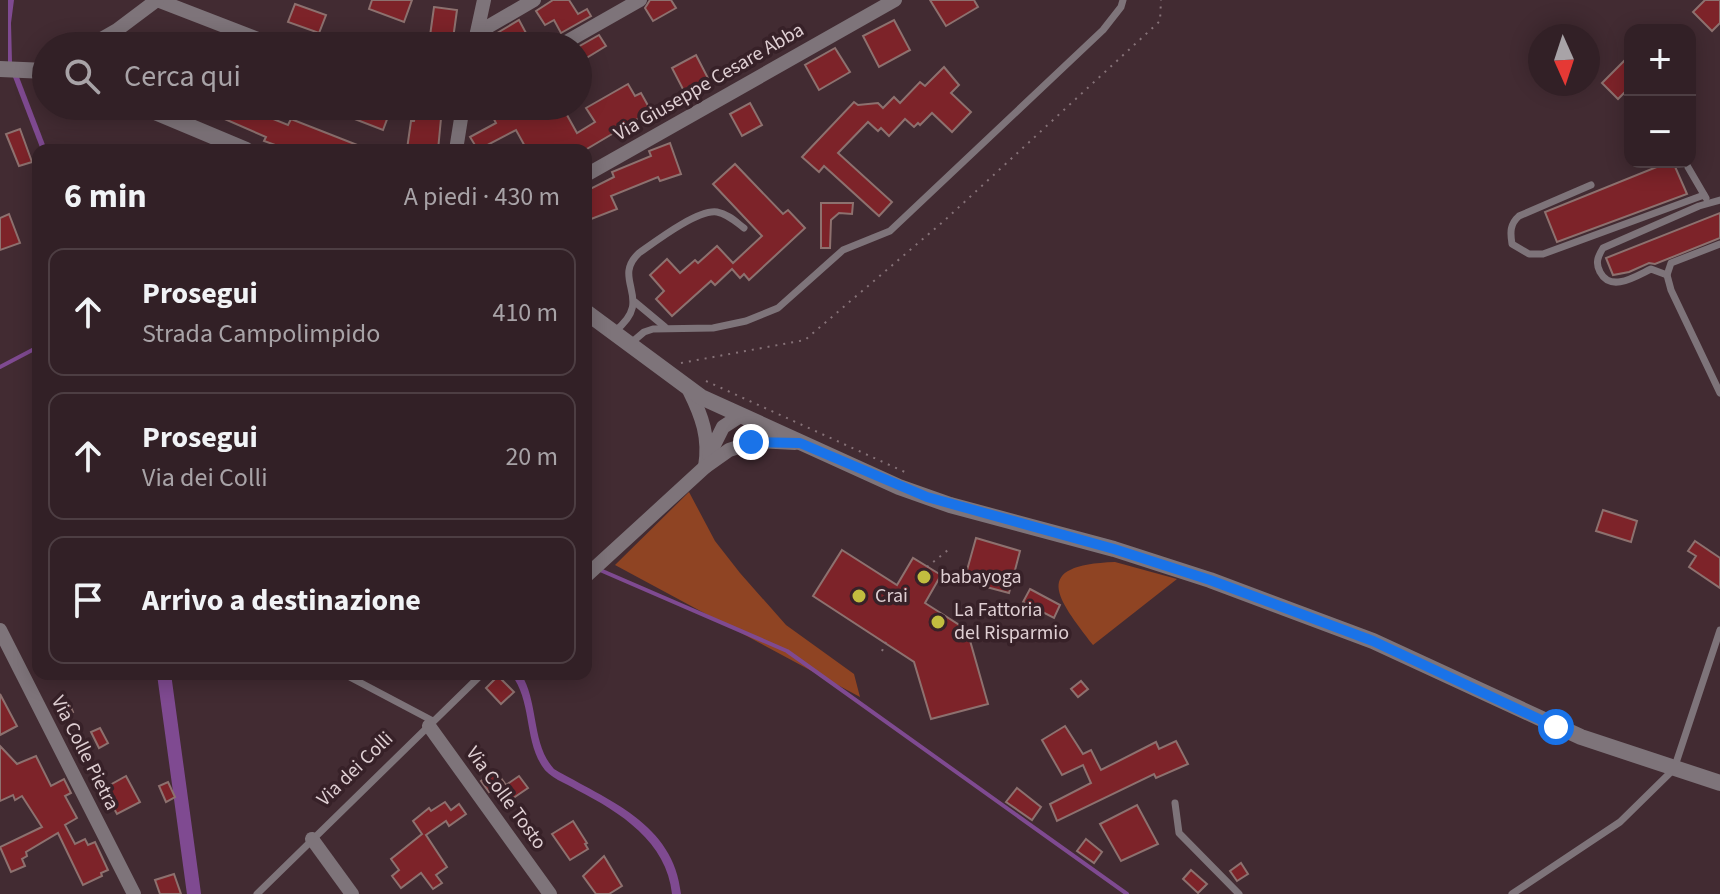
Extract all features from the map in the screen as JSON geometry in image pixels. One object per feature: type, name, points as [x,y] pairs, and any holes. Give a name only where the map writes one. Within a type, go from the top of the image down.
[{"type":"street","points":[[112,32],[157,0],[240,32]]},
{"type":"street","points":[[477,32],[484,0]]},
{"type":"street","points":[[486,32],[534,0]]},
{"type":"street","points":[[584,32],[640,0]]},
{"type":"street","name":"Via Giuseppe Cesare Abba","points":[[592,172],[895,0]]},
{"type":"street","points":[[3,69],[32,70]]},
{"type":"street","points":[[174,120],[232,144]]},
{"type":"street","points":[[457,144],[461,120]]},
{"type":"street","points":[[592,316],[689,390],[800,443],[927,497],[1139,557],[1224,585],[1373,641],[1568,732],[1720,783]]},
{"type":"street","points":[[689,390],[704,424],[707,447],[705,467]]},
{"type":"street","points":[[705,467],[718,433],[740,416]]},
{"type":"street","points":[[592,571],[705,467],[745,443],[763,440],[800,443]]},
{"type":"street","name":"Via Colle Pietra","points":[[0,630],[134,894]]},
{"type":"street","name":"Via Colle Tosto","points":[[431,723],[550,894]]},
{"type":"street","points":[[312,839],[352,894]]},
{"type":"lane","points":[[630,345],[644,332],[665,327],[713,328],[746,321],[778,308],[843,250],[890,231],[1103,30],[1123,0]]},
{"type":"lane","points":[[1688,168],[1709,203]]},
{"type":"lane","points":[[1591,185],[1519,216],[1513,221],[1510,231],[1512,244],[1529,254],[1543,254],[1704,195]]},
{"type":"lane","points":[[1667,275],[1651,269],[1617,284],[1608,282],[1601,275],[1598,256],[1603,248],[1720,200]]},
{"type":"lane","points":[[665,327],[635,302],[629,282],[629,266],[644,249],[709,212],[723,213],[744,228]]},
{"type":"lane","points":[[1720,244],[1671,263],[1667,275],[1671,290],[1720,393]]},
{"type":"lane","points":[[614,332],[630,317],[635,302]]},
{"type":"lane","points":[[1512,894],[1620,822],[1674,769],[1720,630]]},
{"type":"lane","points":[[355,680],[431,723]]},
{"type":"lane","name":"Via dei Colli","points":[[257,894],[476,680]]},
{"type":"lane","points":[[1175,803],[1179,833],[1239,894]]},
{"type":"path","points":[[672,365],[805,340],[945,220],[1160,21],[1161,0]]},
{"type":"path","points":[[927,567],[948,550]]},
{"type":"path","points":[[882,651],[886,642]]},
{"type":"shaded area","points":[[8,0],[14,0],[12,62],[8,62]]},
{"type":"shaded area","points":[[13,77],[19,77],[32,111],[32,120],[35,120],[45,144],[39,144]]},
{"type":"shaded area","points":[[689,492],[715,541],[740,573],[786,625],[854,674],[860,697],[615,565]]},
{"type":"shaded area","points":[[1115,562],[1177,579],[1093,645],[1062,599],[1059,587],[1061,577],[1088,564]]},
{"type":"shaded area","points":[[515,680],[524,680],[527,685],[542,748],[554,769],[616,803],[652,831],[666,849],[676,870],[681,894],[672,894],[661,859],[639,831],[609,808],[545,770],[536,755]]},
{"type":"building","points":[[372,0],[412,0],[404,22],[369,9]]},
{"type":"building","points":[[553,0],[569,0],[578,14],[587,9],[591,16],[560,32],[554,20],[545,25],[536,11]]},
{"type":"building","points":[[650,0],[671,0],[676,8],[653,21],[645,8]]},
{"type":"building","points":[[930,0],[974,0],[978,7],[946,26]]},
{"type":"building","points":[[1705,0],[1720,0],[1720,23],[1712,31],[1693,12]]},
{"type":"building","points":[[295,4],[326,15],[319,32],[288,22]]},
{"type":"building","points":[[434,7],[457,10],[454,32],[431,32]]},
{"type":"building","points":[[519,20],[525,32],[499,32]]},
{"type":"building","points":[[894,20],[910,50],[879,67],[863,36]]},
{"type":"building","points":[[599,35],[606,46],[592,55],[592,39]]},
{"type":"building","points":[[835,48],[850,72],[819,90],[805,65]]},
{"type":"building","points":[[696,55],[710,82],[686,95],[672,68]]},
{"type":"building","points":[[1624,61],[1624,93],[1618,99],[1602,83]]},
{"type":"building","points":[[944,67],[959,85],[951,93],[971,112],[952,132],[932,113],[914,127],[905,119],[889,136],[868,122],[838,153],[892,202],[879,216],[824,166],[819,172],[802,157],[854,102],[858,105],[878,103],[883,108],[894,97],[900,103],[920,82],[925,86]]},
{"type":"building","points":[[628,84],[635,96],[641,93],[651,111],[592,146],[524,144],[516,130],[489,144],[474,144],[470,137],[496,123],[494,120],[570,120],[577,133],[595,122],[592,105]]},
{"type":"building","points":[[750,103],[762,125],[742,136],[730,114]]},
{"type":"building","points":[[227,120],[276,120],[288,125],[294,120],[355,144],[272,144],[264,141],[266,137]]},
{"type":"building","points":[[357,120],[387,120],[383,130]]},
{"type":"building","points":[[441,120],[439,144],[408,144],[411,121]]},
{"type":"building","points":[[20,129],[32,162],[19,166],[6,134]]},
{"type":"building","points":[[670,143],[681,174],[660,181],[658,177],[611,196],[617,209],[592,219],[592,188],[614,177],[612,172],[651,156],[649,151]]},
{"type":"building","points":[[735,164],[783,214],[788,210],[805,228],[749,280],[744,274],[740,278],[732,269],[715,285],[711,281],[672,316],[656,299],[664,291],[650,275],[667,259],[680,273],[695,260],[698,263],[717,246],[733,263],[762,236],[713,184]]},
{"type":"building","points":[[1654,168],[1676,168],[1687,194],[1557,242],[1545,212]]},
{"type":"building","points":[[821,203],[853,203],[852,214],[839,213],[831,220],[830,248],[821,248]]},
{"type":"building","points":[[1720,213],[1720,238],[1655,264],[1649,263],[1613,275],[1606,258]]},
{"type":"building","points":[[9,214],[20,243],[0,250],[0,218]]},
{"type":"building","points":[[1603,510],[1637,521],[1631,542],[1596,531]]},
{"type":"building","points":[[976,538],[1020,551],[1009,593],[964,581]]},
{"type":"building","points":[[1695,541],[1720,558],[1720,588],[1689,567],[1696,556],[1688,551]]},
{"type":"building","points":[[842,550],[897,585],[913,558],[941,575],[925,603],[967,630],[988,704],[931,719],[914,662],[813,596]]},
{"type":"building","points":[[1030,589],[1060,605],[1054,618],[1023,602]]},
{"type":"building","points":[[494,680],[502,680],[514,692],[501,704],[486,688]]},
{"type":"building","points":[[1081,681],[1088,689],[1078,697],[1071,689]]},
{"type":"building","points":[[0,694],[17,726],[0,735]]},
{"type":"building","points":[[69,703],[73,712],[60,719],[55,710]]},
{"type":"building","points":[[1065,726],[1083,754],[1091,750],[1101,770],[1156,742],[1159,749],[1176,741],[1188,764],[1156,778],[1154,774],[1057,821],[1050,804],[1091,783],[1083,765],[1062,775],[1042,740]]},
{"type":"building","points":[[100,728],[108,743],[99,748],[91,732]]},
{"type":"building","points":[[0,746],[17,764],[36,756],[51,786],[64,779],[71,793],[65,796],[77,818],[65,825],[75,844],[85,839],[88,845],[95,842],[108,870],[101,873],[102,876],[83,885],[58,833],[26,852],[27,856],[22,859],[25,866],[11,872],[0,847],[42,827],[22,796],[15,800],[13,795],[0,801]]},
{"type":"building","points":[[496,771],[506,785],[519,776],[528,788],[506,803],[495,787],[489,792],[481,781]]},
{"type":"building","points":[[126,776],[140,802],[117,814],[103,789]]},
{"type":"building","points":[[168,782],[175,797],[166,802],[159,786]]},
{"type":"building","points":[[1017,788],[1041,807],[1032,820],[1006,802]]},
{"type":"building","points":[[445,802],[451,810],[459,804],[466,814],[449,826],[446,821],[426,835],[447,867],[436,875],[442,883],[433,889],[421,873],[401,888],[392,876],[399,870],[391,859],[422,834],[413,821],[429,808],[431,811]]},
{"type":"building","points":[[1137,805],[1158,844],[1121,861],[1100,824]]},
{"type":"building","points":[[573,821],[588,849],[570,860],[552,834]]},
{"type":"building","points":[[1086,839],[1102,852],[1094,863],[1077,851]]},
{"type":"building","points":[[604,856],[622,886],[609,894],[596,894],[583,876]]},
{"type":"building","points":[[1241,863],[1248,874],[1237,881],[1230,871]]},
{"type":"building","points":[[1191,870],[1207,884],[1198,893],[1183,879]]},
{"type":"building","points":[[174,874],[181,894],[160,894],[155,880]]},
{"type":"waterway","points":[[0,367],[32,350]]},
{"type":"waterway","points":[[600,570],[787,651],[1127,894]]},
{"type":"waterway","points":[[165,680],[194,894]]},
{"type":"place","name":"babayoga","points":[[924,577]]},
{"type":"place","name":"Crai","points":[[859,596]]},
{"type":"place","name":"La Fattoria del Risparmio","points":[[938,622]]},
{"type":"route","points":[[751,442],[800,443],[927,497],[1114,549],[1210,580],[1373,641],[1556,727]]}]
